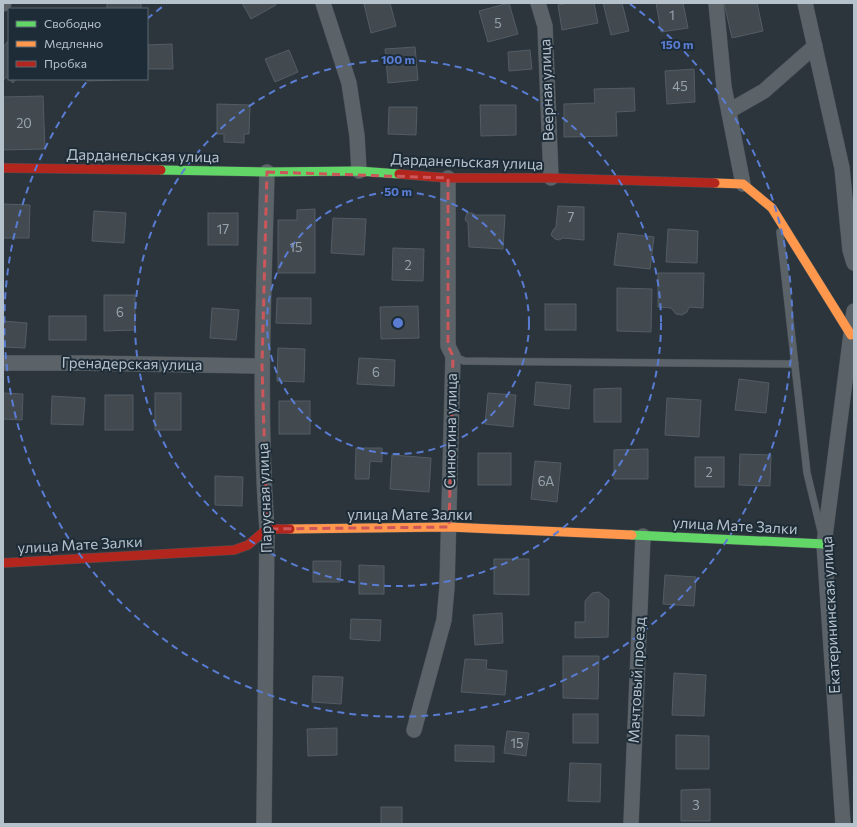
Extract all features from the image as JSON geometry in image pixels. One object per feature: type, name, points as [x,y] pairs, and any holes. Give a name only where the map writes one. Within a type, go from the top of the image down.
[{"type":"street","points":[[323,3],[349,83],[357,136],[359,171]]},
{"type":"street","name":"Веерная улица","points":[[538,3],[545,26],[551,178]]},
{"type":"street","points":[[716,3],[724,87],[743,184],[772,208],[851,335]]},
{"type":"street","points":[[805,3],[842,168],[850,250],[854,263]]},
{"type":"street","points":[[729,111],[764,91],[815,46]]},
{"type":"street","name":"Дарданельская улица","points":[[3,168],[267,172],[359,171],[448,178],[551,178],[743,184]]},
{"type":"street","name":"Парусная улица","points":[[264,824],[266,529],[262,366],[267,172]]},
{"type":"street","name":"Синютина улица","points":[[414,730],[444,620],[447,587],[453,356],[448,346],[448,178]]},
{"type":"street","name":"Екатерининская улица","points":[[843,824],[824,544],[854,311]]},
{"type":"street","name":"Гренадерская улица","points":[[3,363],[262,366]]},
{"type":"street","name":"улица Мате Залки","points":[[3,563],[234,550],[248,545],[266,529],[449,527],[824,544]]},
{"type":"street","name":"Мачтовый проезд","points":[[631,824],[643,536]]},
{"type":"lane","points":[[778,218],[808,473],[824,544]]},
{"type":"lane","points":[[453,356],[464,361],[795,364]]},
{"type":"highlighted area","points":[[267,172],[448,178],[448,346],[453,356],[449,527],[267,529],[262,366]]},
{"type":"building","points":[[107,3],[141,3],[141,8],[107,8]]},
{"type":"building","points":[[242,3],[275,3],[276,5],[251,19]]},
{"type":"building","points":[[390,3],[396,26],[371,33],[364,4]]},
{"type":"building","points":[[509,3],[518,34],[488,42],[479,11]]},
{"type":"building","points":[[569,3],[594,3],[598,23],[562,30],[558,5]]},
{"type":"building","points":[[603,3],[622,3],[629,31],[611,35]]},
{"type":"building","points":[[656,3],[683,3],[688,28],[661,32]]},
{"type":"building","points":[[724,3],[757,3],[763,31],[732,38]]},
{"type":"building","points":[[8,41],[8,79],[6,77],[3,81],[3,47]]},
{"type":"building","points":[[172,44],[173,69],[148,69],[148,45]]},
{"type":"building","points":[[415,47],[418,80],[388,83],[385,49]]},
{"type":"building","points":[[289,50],[298,72],[275,82],[265,59]]},
{"type":"building","points":[[530,50],[532,69],[509,71],[508,52]]},
{"type":"building","points":[[694,69],[695,102],[667,104],[665,71]]},
{"type":"building","points":[[87,80],[120,80],[87,81]]},
{"type":"building","points":[[634,88],[635,111],[616,112],[617,136],[564,137],[564,104],[595,103],[594,89]]},
{"type":"building","points":[[43,96],[45,149],[3,150],[3,97]]},
{"type":"building","points":[[217,104],[250,105],[249,134],[244,134],[244,143],[224,142],[224,134],[217,134]]},
{"type":"building","points":[[480,105],[516,105],[516,135],[481,136]]},
{"type":"building","points":[[389,107],[417,107],[416,135],[388,134]]},
{"type":"building","points":[[3,204],[30,205],[29,238],[3,238]]},
{"type":"building","points":[[558,206],[584,207],[584,240],[563,238],[559,240],[555,239],[551,235],[556,227]]},
{"type":"building","points":[[315,209],[315,273],[278,273],[278,220],[297,220],[297,210]]},
{"type":"building","points":[[94,211],[126,213],[124,243],[92,241]]},
{"type":"building","points":[[208,213],[238,213],[238,245],[208,245]]},
{"type":"building","points":[[467,213],[476,215],[505,215],[503,249],[469,247],[468,223],[465,220]]},
{"type":"building","points":[[333,218],[366,219],[364,255],[331,253]]},
{"type":"building","points":[[668,229],[698,231],[697,263],[666,262]]},
{"type":"building","points":[[618,233],[654,237],[650,269],[614,265]]},
{"type":"building","points":[[393,248],[424,249],[423,281],[392,280]]},
{"type":"building","points":[[658,273],[704,273],[703,308],[689,307],[687,312],[682,315],[676,314],[671,308],[658,307]]},
{"type":"building","points":[[617,288],[652,289],[651,332],[617,331]]},
{"type":"building","points":[[104,295],[135,295],[135,330],[104,331]]},
{"type":"building","points":[[277,298],[311,298],[311,324],[276,323]]},
{"type":"building","points":[[545,304],[576,304],[576,330],[545,330]]},
{"type":"building","points":[[418,306],[419,338],[381,339],[380,307]]},
{"type":"building","points":[[212,308],[239,310],[236,340],[210,338]]},
{"type":"building","points":[[49,316],[86,316],[86,340],[49,340]]},
{"type":"building","points":[[3,321],[27,323],[25,348],[3,347]]},
{"type":"building","points":[[278,348],[305,349],[304,382],[277,381]]},
{"type":"building","points":[[359,358],[395,360],[394,386],[357,384]]},
{"type":"building","points":[[739,379],[769,383],[766,413],[735,410]]},
{"type":"building","points":[[536,382],[571,385],[569,409],[534,405]]},
{"type":"building","points":[[621,388],[621,422],[594,422],[594,389]]},
{"type":"building","points":[[3,393],[23,394],[22,420],[3,419]]},
{"type":"building","points":[[155,393],[181,393],[181,430],[155,430]]},
{"type":"building","points":[[488,393],[516,395],[513,427],[485,424]]},
{"type":"building","points":[[105,395],[133,395],[133,430],[105,430]]},
{"type":"building","points":[[52,396],[85,398],[83,425],[51,424]]},
{"type":"building","points":[[667,398],[701,400],[699,437],[665,435]]},
{"type":"building","points":[[279,401],[310,401],[310,434],[279,434]]},
{"type":"building","points":[[356,448],[382,448],[382,462],[370,461],[369,479],[355,479]]},
{"type":"building","points":[[648,449],[648,479],[614,479],[614,450]]},
{"type":"building","points":[[478,453],[511,453],[511,485],[478,485]]},
{"type":"building","points":[[740,454],[771,455],[770,486],[739,485]]},
{"type":"building","points":[[392,455],[431,458],[429,492],[390,489]]},
{"type":"building","points":[[695,457],[724,457],[724,487],[695,487]]},
{"type":"building","points":[[535,461],[561,463],[557,502],[531,499]]},
{"type":"building","points":[[215,476],[243,477],[242,506],[215,505]]},
{"type":"building","points":[[494,559],[529,559],[529,595],[494,594]]},
{"type":"building","points":[[313,561],[341,561],[340,582],[313,582]]},
{"type":"building","points":[[359,565],[384,566],[384,594],[359,594]]},
{"type":"building","points":[[665,575],[696,577],[694,606],[663,604]]},
{"type":"building","points":[[599,592],[609,600],[608,637],[575,638],[575,622],[585,622],[585,601],[592,593]]},
{"type":"building","points":[[502,613],[503,643],[475,645],[473,615]]},
{"type":"building","points":[[351,619],[381,620],[380,641],[350,639]]},
{"type":"building","points":[[563,656],[599,656],[598,699],[563,698]]},
{"type":"building","points":[[465,659],[487,660],[486,669],[507,671],[505,695],[461,692]]},
{"type":"building","points":[[674,673],[706,675],[704,716],[672,715]]},
{"type":"building","points":[[313,676],[343,677],[341,704],[312,702]]},
{"type":"building","points":[[573,714],[598,714],[598,743],[573,743]]},
{"type":"building","points":[[337,728],[337,755],[308,756],[307,729]]},
{"type":"building","points":[[507,731],[529,733],[526,756],[504,753]]},
{"type":"building","points":[[676,735],[709,736],[709,769],[676,769]]},
{"type":"building","points":[[455,745],[494,746],[494,762],[455,761]]},
{"type":"building","points":[[570,763],[601,764],[600,802],[568,801]]},
{"type":"building","points":[[710,789],[710,821],[681,821],[681,790]]},
{"type":"building","points":[[381,807],[402,807],[402,824],[381,824]]},
{"type":"traffic: fast","points":[[161,170],[267,172],[359,171],[399,174]]},
{"type":"traffic: fast","points":[[632,535],[824,544]]},
{"type":"traffic: slow","points":[[715,183],[743,184],[772,208],[851,335]]},
{"type":"traffic: slow","points":[[290,529],[449,527],[632,535]]},
{"type":"traffic: jam","points":[[3,168],[161,170]]},
{"type":"traffic: jam","points":[[399,174],[448,178],[551,178],[715,183]]},
{"type":"traffic: jam","points":[[3,563],[234,550],[248,545],[267,529],[290,529]]}]
